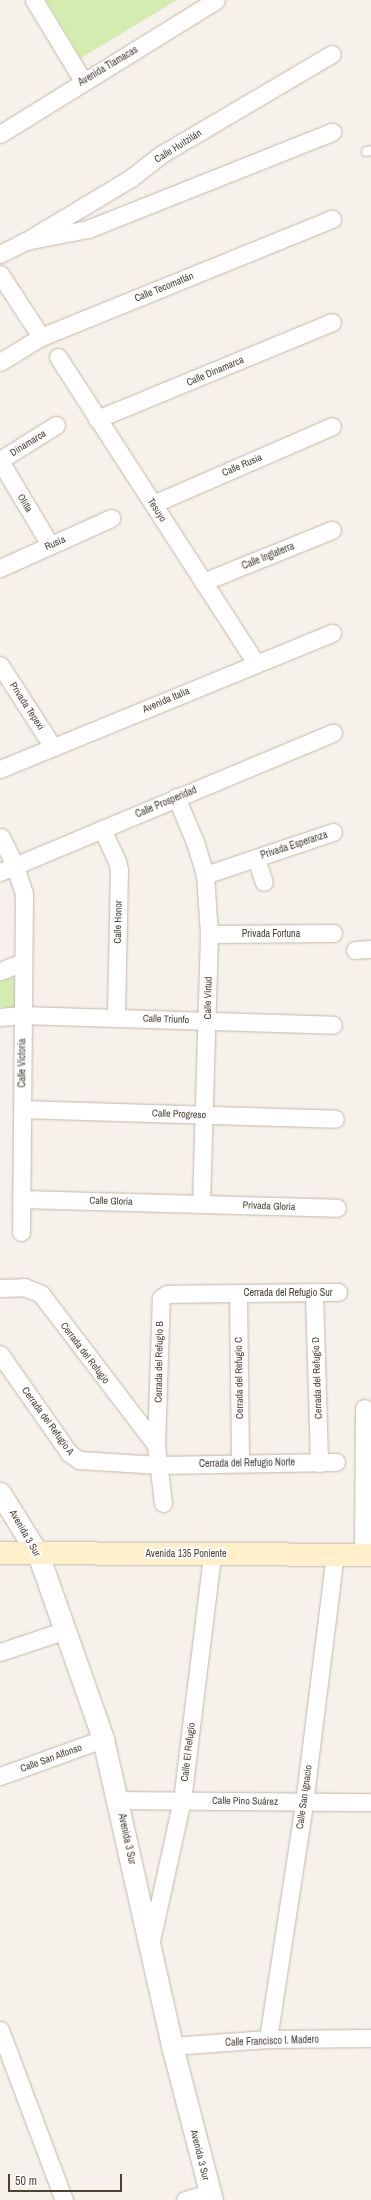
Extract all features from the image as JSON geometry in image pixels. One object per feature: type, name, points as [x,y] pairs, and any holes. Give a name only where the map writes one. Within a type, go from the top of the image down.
[{"type":"main road","name":"Avenida 135 Poniente","points":[[0,1553],[367,1555]]},
{"type":"street","points":[[34,0],[83,81]]},
{"type":"street","name":"Avenida Tlamacas","points":[[0,134],[83,81],[216,0]]},
{"type":"street","name":"Calle Huitzilán","points":[[0,254],[26,241],[131,178],[162,154],[332,54]]},
{"type":"street","name":"Calle Huitzilán","points":[[26,241],[88,230],[332,132]]},
{"type":"street","name":"Calle Tecomatlán","points":[[0,362],[41,336],[332,219]]},
{"type":"street","points":[[0,274],[41,336]]},
{"type":"street","name":"Calle Dinamarca","points":[[97,419],[332,322]]},
{"type":"street","name":"Tesuyo","points":[[58,357],[256,663]]},
{"type":"street","name":"Dinamarca","points":[[0,461],[56,425]]},
{"type":"street","name":"Calle Rusia","points":[[153,504],[332,426]]},
{"type":"street","name":"Olitla","points":[[0,461],[50,545]]},
{"type":"street","name":"Rusia","points":[[0,568],[111,518]]},
{"type":"street","name":"Calle Inglaterra","points":[[204,582],[332,530]]},
{"type":"street","name":"Avenida Italia","points":[[0,769],[332,633]]},
{"type":"street","name":"Privada Tepexi","points":[[1,668],[53,747]]},
{"type":"street","name":"Calle Prosperidad","points":[[8,869],[176,797],[333,733]]},
{"type":"street","name":"Calle Virtud","points":[[176,797],[195,842],[205,875],[209,934],[205,1115],[201,1204]]},
{"type":"street","name":"Calle Honor","points":[[102,829],[117,861],[118,870],[116,1018]]},
{"type":"street","name":"Privada Esperanza","points":[[205,875],[333,832]]},
{"type":"street","points":[[1,837],[8,869]]},
{"type":"street","name":"Privada Esperanza","points":[[256,858],[264,882]]},
{"type":"street","name":"Calle Victoria","points":[[8,869],[24,894],[20,1232]]},
{"type":"street","name":"Privada Fortuna","points":[[209,934],[333,933]]},
{"type":"street","points":[[0,971],[23,962]]},
{"type":"street","name":"Calle Triunfo","points":[[0,1017],[22,1015],[333,1025]]},
{"type":"street","name":"Calle Progreso","points":[[22,1109],[336,1119]]},
{"type":"street","name":"Calle Gloria","points":[[21,1199],[201,1204]]},
{"type":"street","name":"Privada Gloria","points":[[201,1204],[338,1208]]},
{"type":"street","name":"Cerrada del Refugio","points":[[0,1288],[24,1287],[41,1294],[156,1445]]},
{"type":"street","name":"Cerrada del Refugio Sur","points":[[238,1293],[338,1292]]},
{"type":"street","name":"Cerrada del Refugio B","points":[[163,1503],[156,1445],[161,1298],[167,1294],[238,1293]]},
{"type":"street","name":"Cerrada del Refugio C","points":[[238,1293],[240,1462]]},
{"type":"street","name":"Cerrada del Refugio D","points":[[314,1293],[327,1463]]},
{"type":"street","name":"Cerrada del Refugio A","points":[[0,1354],[73,1457],[90,1462],[158,1465]]},
{"type":"street","points":[[364,1408],[367,1555]]},
{"type":"street","name":"Cerrada del Refugio Norte","points":[[158,1465],[240,1462],[327,1463]]},
{"type":"street","name":"Avenida 3 Sur","points":[[0,1493],[38,1554],[66,1630],[103,1739],[119,1800],[172,2046],[211,2196]]},
{"type":"street","name":"Calle El Refugio","points":[[150,1948],[182,1800],[212,1554]]},
{"type":"street","name":"Calle San Ignacio","points":[[268,2039],[304,1803],[335,1555]]},
{"type":"street","points":[[0,1652],[66,1630]]},
{"type":"street","name":"Calle San Alfonso","points":[[0,1776],[103,1739]]},
{"type":"street","name":"Calle Pino Suárez","points":[[119,1800],[304,1803],[371,1802]]},
{"type":"street","points":[[0,2030],[32,2120],[64,2200]]},
{"type":"street","name":"Calle Francisco I. Madero","points":[[172,2046],[268,2039],[371,2038]]},
{"type":"street","points":[[185,2200],[211,2196]]},
{"type":"green space","points":[[46,0],[177,0],[81,58]]},
{"type":"green space","points":[[18,976],[16,1009],[0,1007],[0,982]]}]
